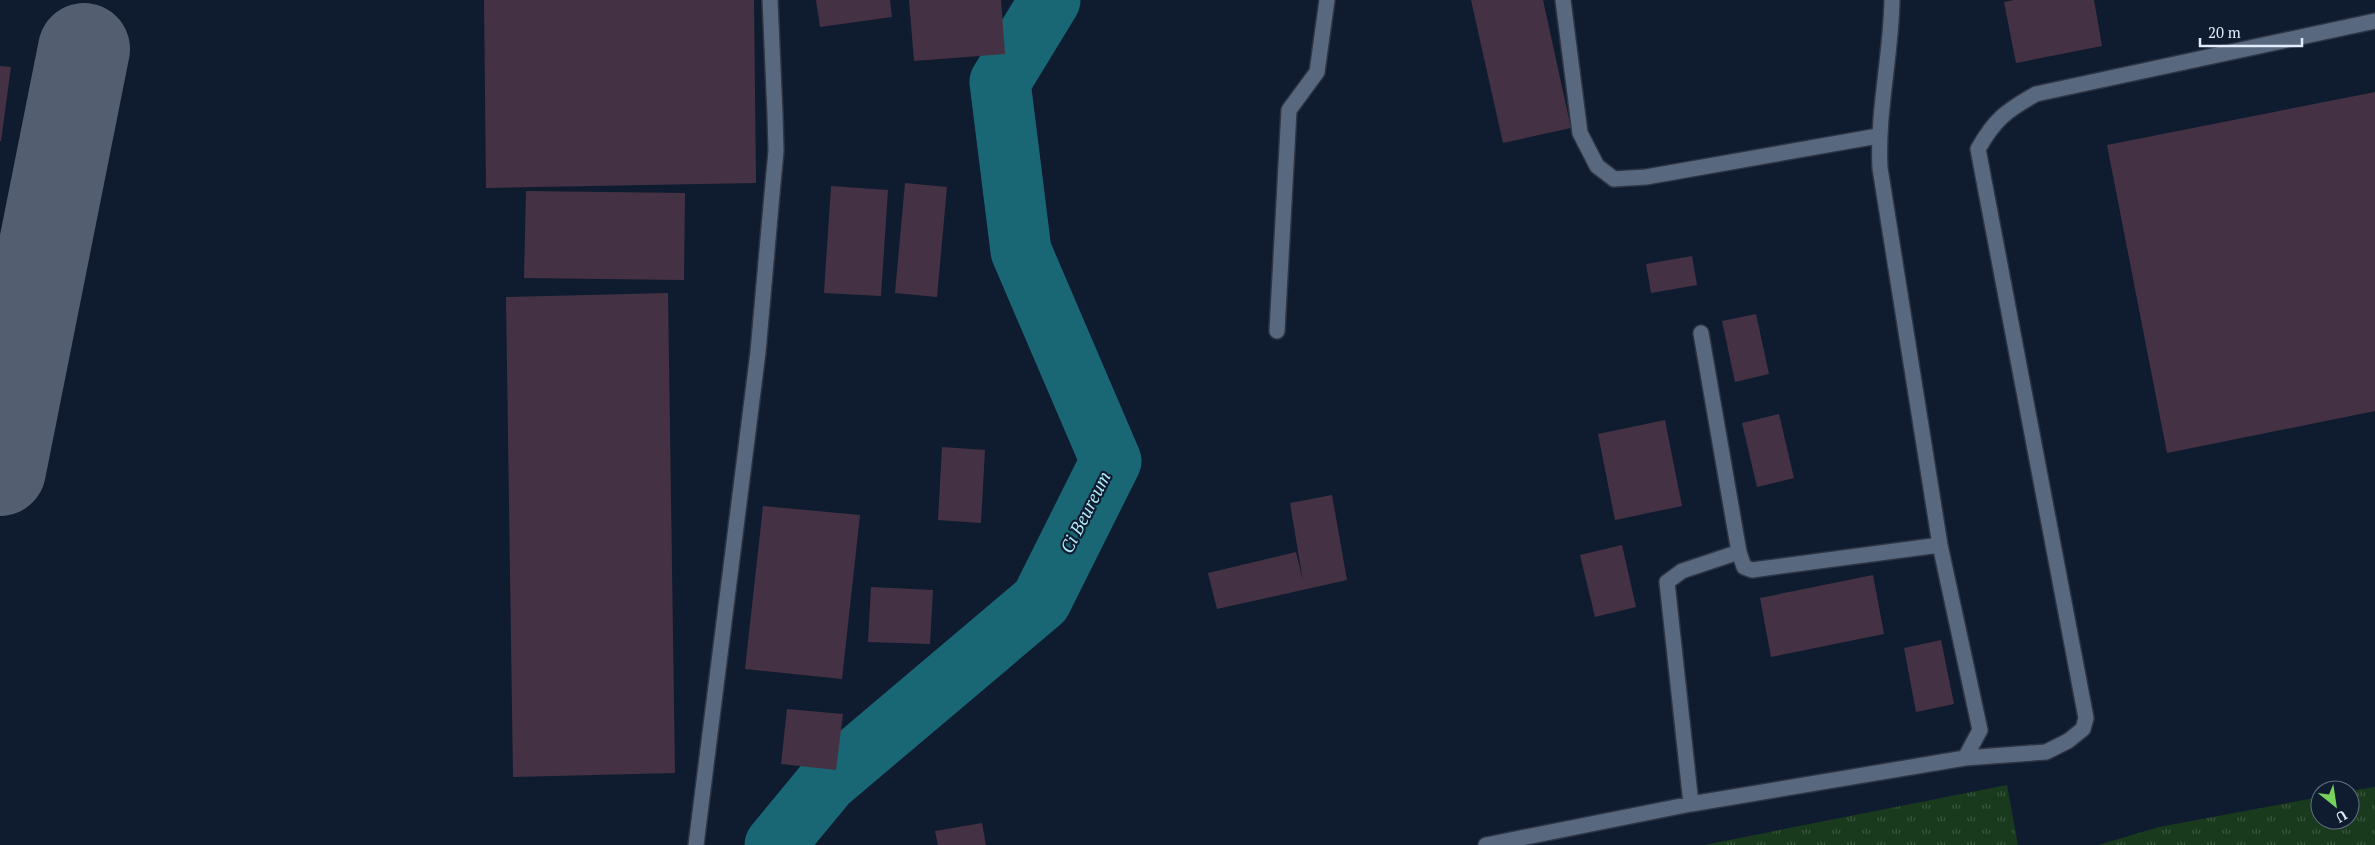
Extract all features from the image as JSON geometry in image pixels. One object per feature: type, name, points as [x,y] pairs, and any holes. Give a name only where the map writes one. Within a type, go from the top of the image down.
[{"type":"lane","points":[[696,845],[758,352],[773,185],[775,114],[770,0]]},
{"type":"lane","points":[[1277,331],[1289,110],[1317,72],[1327,0]]},
{"type":"lane","points":[[1563,0],[1580,133],[1597,166],[1614,179],[1646,177],[1878,136]]},
{"type":"lane","points":[[1892,0],[1892,29],[1878,136],[1880,168],[1940,545],[1980,730],[1965,758]]},
{"type":"lane","points":[[1486,845],[1691,804],[1965,758],[2046,752],[2068,741],[2083,729],[2086,718],[1978,149],[1990,126],[2014,106],[2036,94],[2375,21]]},
{"type":"lane","points":[[1701,333],[1739,552],[1744,567],[1752,570],[1940,545]]},
{"type":"lane","points":[[1691,804],[1667,582],[1682,570],[1739,552]]},
{"type":"green space","points":[[2007,785],[2018,845],[1704,845]]},
{"type":"green space","points":[[2375,787],[2375,845],[2098,845],[2159,827],[2310,799],[2310,830],[2360,830],[2360,789]]},
{"type":"building","points":[[484,0],[754,0],[756,183],[486,188]]},
{"type":"building","points":[[816,0],[890,0],[892,17],[820,27]]},
{"type":"building","points":[[909,0],[1001,0],[1005,54],[914,61]]},
{"type":"building","points":[[1471,0],[1543,0],[1571,128],[1503,143]]},
{"type":"building","points":[[2014,0],[2094,0],[2102,46],[2016,63],[2004,2]]},
{"type":"building","points":[[0,66],[11,67],[1,141],[0,141]]},
{"type":"building","points":[[2375,92],[2375,411],[2167,453],[2107,145]]},
{"type":"building","points":[[905,183],[947,187],[937,297],[895,293]]},
{"type":"building","points":[[831,186],[888,190],[881,296],[824,293]]},
{"type":"building","points":[[526,191],[685,193],[684,280],[524,278]]},
{"type":"building","points":[[1692,256],[1697,285],[1651,293],[1646,264]]},
{"type":"building","points":[[668,293],[675,773],[513,777],[506,297]]},
{"type":"building","points":[[1756,314],[1769,374],[1735,382],[1722,321]]},
{"type":"building","points":[[1779,414],[1794,478],[1757,487],[1742,423]]},
{"type":"building","points":[[1665,420],[1682,506],[1615,520],[1598,434]]},
{"type":"building","points":[[942,447],[985,450],[981,523],[938,520]]},
{"type":"building","points":[[1332,495],[1347,580],[1217,609],[1208,573],[1296,552],[1303,581],[1290,503]]},
{"type":"building","points":[[763,506],[860,515],[842,679],[745,669]]},
{"type":"building","points":[[1622,545],[1636,607],[1595,617],[1580,555]]},
{"type":"building","points":[[1873,575],[1884,634],[1771,657],[1760,598]]},
{"type":"building","points":[[871,587],[933,590],[930,644],[868,642]]},
{"type":"building","points":[[1941,640],[1954,704],[1916,712],[1904,648]]},
{"type":"building","points":[[787,709],[843,714],[836,770],[781,764]]},
{"type":"building","points":[[982,823],[986,845],[938,845],[935,831]]},
{"type":"waterway","name":"Ci Beureum","points":[[775,845],[827,782],[1041,601],[1111,461],[1021,251],[1000,82],[1050,0]]},
{"type":"taxiway","points":[[0,470],[84,49]]}]
